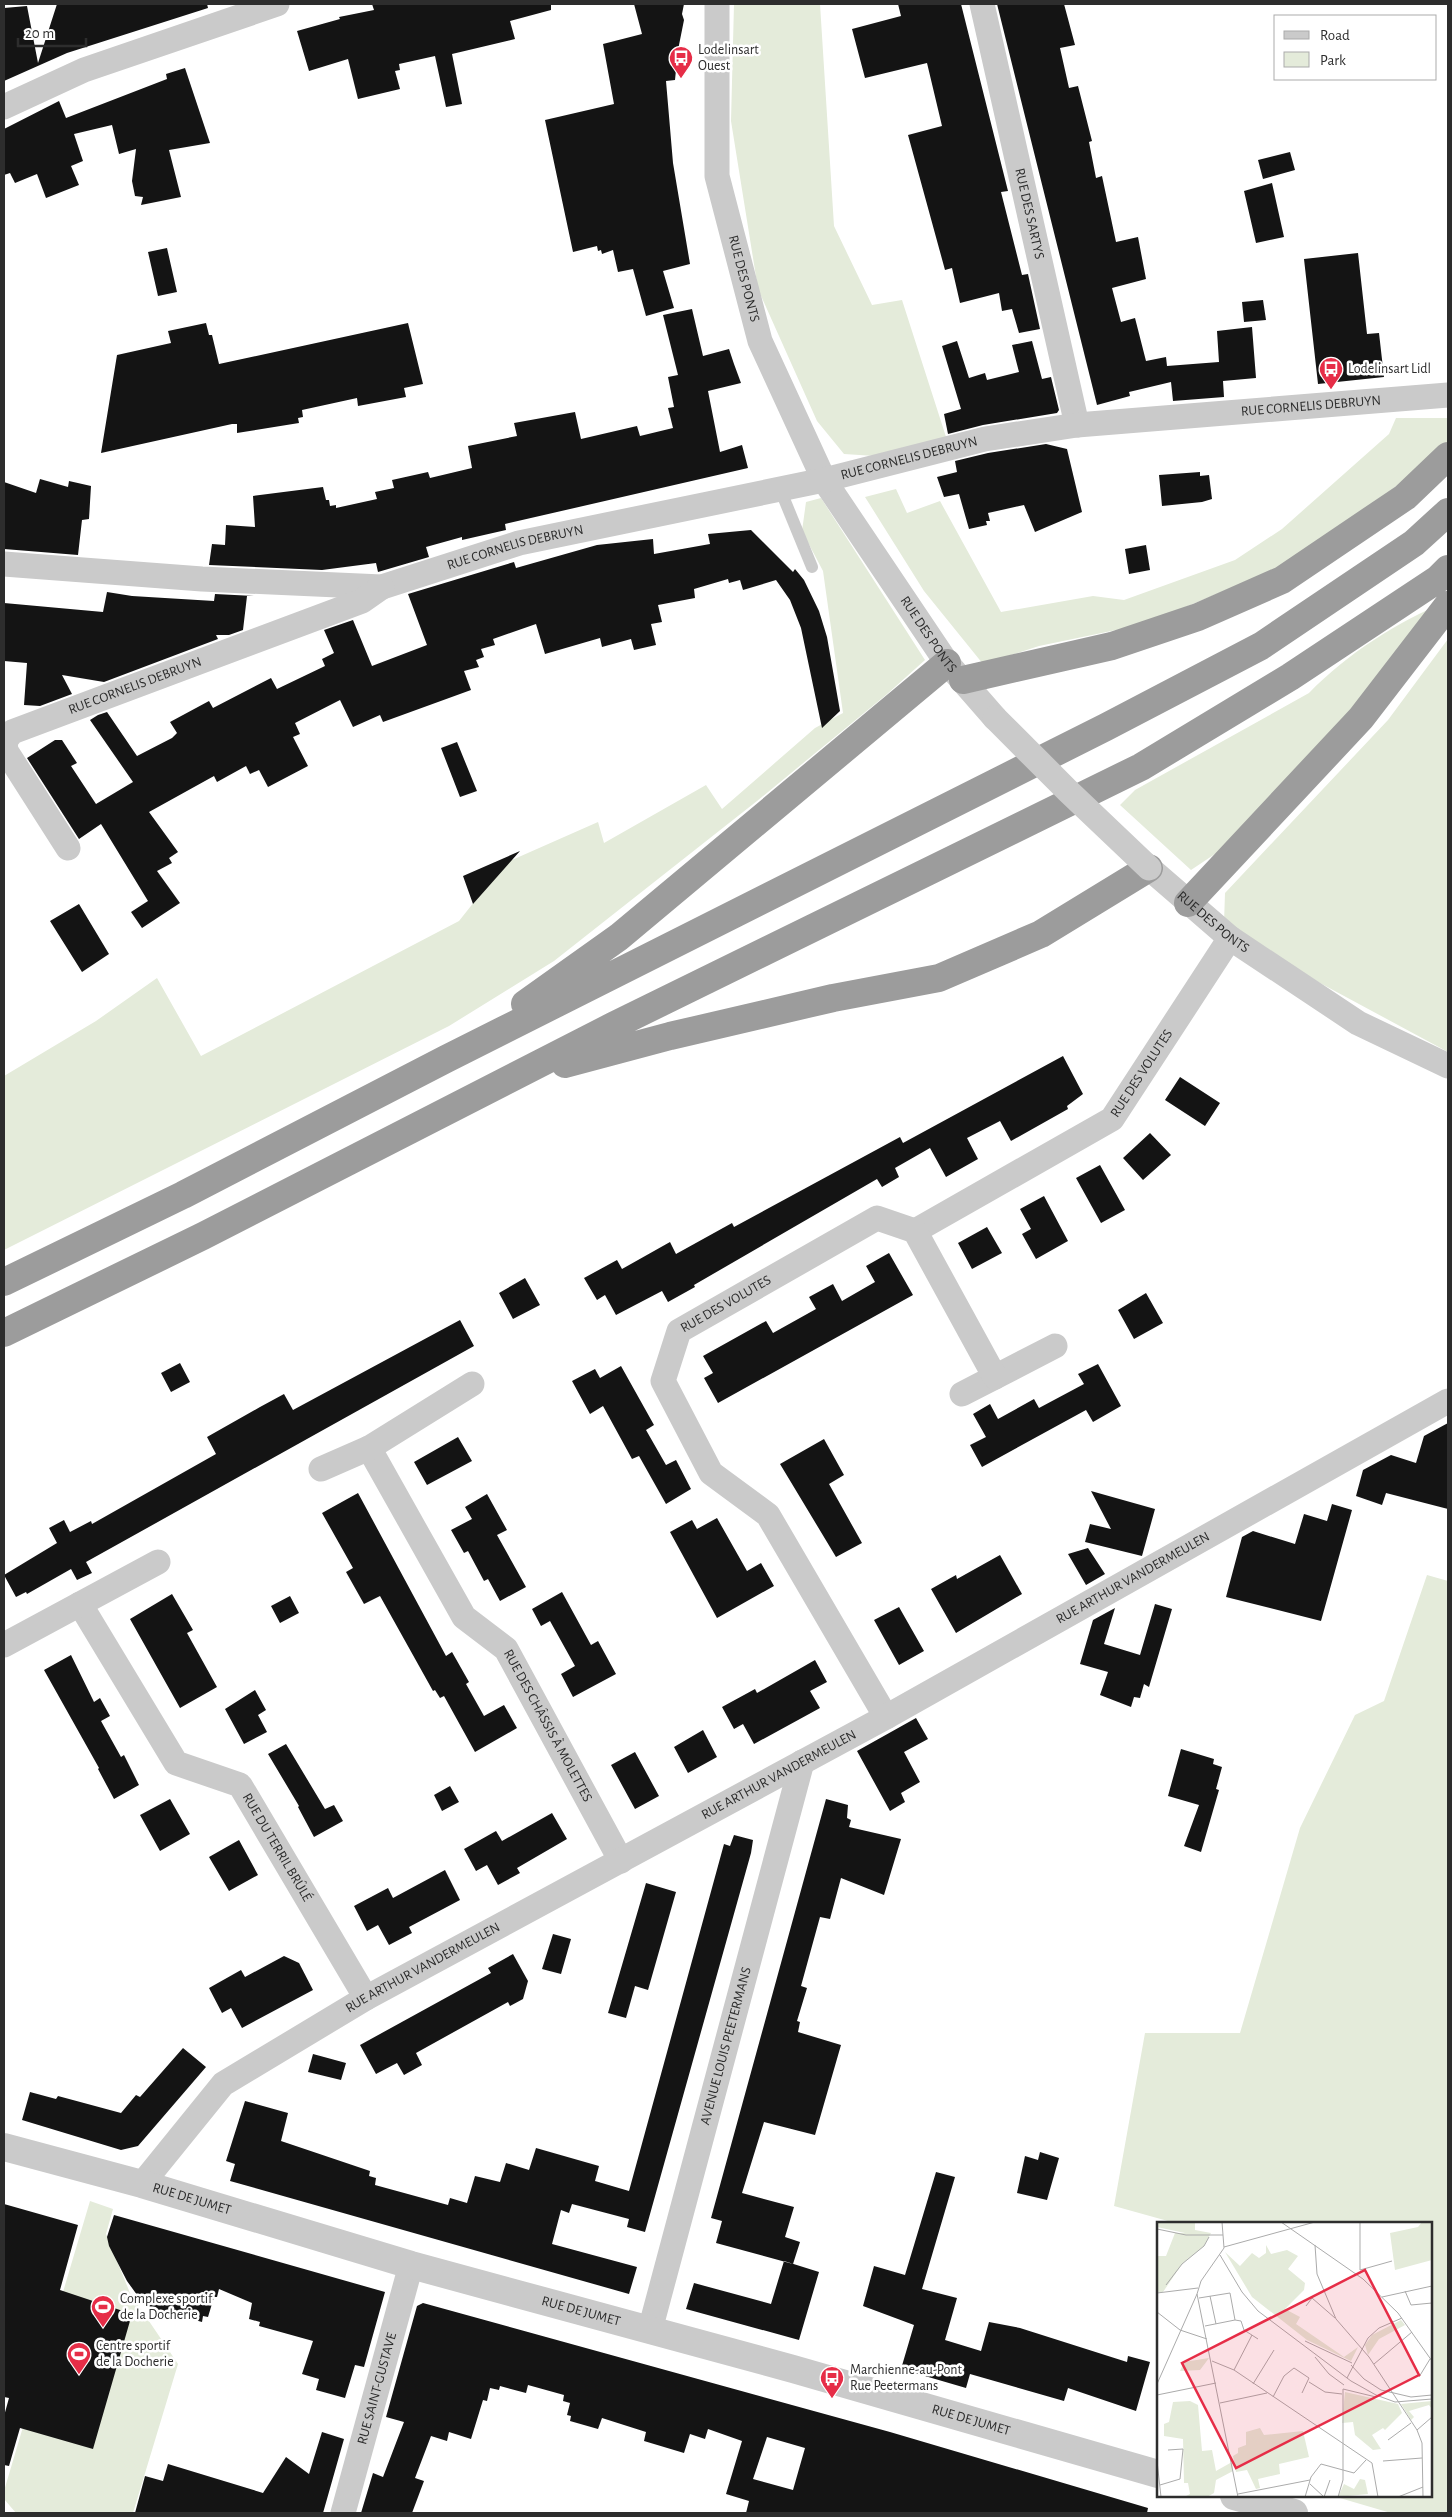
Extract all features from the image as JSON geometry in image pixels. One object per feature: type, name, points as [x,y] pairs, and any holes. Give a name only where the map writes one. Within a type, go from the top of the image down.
[{"type":"highway","points":[[446,1059],[620,937],[955,671],[1112,646],[1198,616],[1282,580],[1406,497],[1448,456]]},
{"type":"highway","points":[[4,1282],[183,1195],[446,1059],[1106,727],[1260,646],[1414,543],[1448,512]]},
{"type":"highway","points":[[4,1333],[203,1236],[512,1078],[1141,767],[1290,677],[1438,579],[1448,569]]},
{"type":"highway","points":[[1188,903],[1362,718],[1448,605]]},
{"type":"highway","points":[[512,1078],[670,1036],[804,1004],[939,978],[1041,934],[1149,868]]},
{"type":"street","points":[[4,107],[84,70],[277,4]]},
{"type":"street","name":"RUE DES PONTS","points":[[717,4],[717,176],[760,341],[824,480],[955,671],[995,718],[1068,791],[1149,868],[1230,938],[1358,1024],[1448,1066]]},
{"type":"street","name":"RUE DES SARTYS","points":[[982,4],[1077,424]]},
{"type":"street","name":"RUE CORNELIS DEBRUYN","points":[[4,564],[202,580],[382,586],[519,544],[824,480],[985,439],[1077,424],[1444,396]]},
{"type":"street","name":"RUE CORNELIS DEBRUYN","points":[[68,848],[6,751],[5,741],[12,732],[362,601],[382,586]]},
{"type":"street","name":"RUE DES VOLUTES","points":[[886,1716],[768,1515],[711,1473],[663,1381],[679,1331],[877,1218],[915,1231],[1112,1119],[1230,938]]},
{"type":"street","points":[[915,1231],[995,1377]]},
{"type":"street","points":[[962,1394],[1055,1346]]},
{"type":"street","points":[[321,1469],[369,1448],[472,1384]]},
{"type":"street","name":"RUE ARTHUR VANDERMEULEN","points":[[142,2184],[223,2084],[366,1998],[886,1716],[1448,1401]]},
{"type":"street","name":"RUE DES CHÂSSIS À MOLETTES","points":[[369,1448],[464,1617],[506,1649],[621,1861]]},
{"type":"street","points":[[4,1645],[158,1562]]},
{"type":"street","name":"RUE DU TERRIL BRÛLÉ","points":[[80,1604],[176,1762],[240,1785],[366,1998]]},
{"type":"street","name":"AVENUE LOUIS PEETERMANS","points":[[650,2330],[802,1762]]},
{"type":"street","name":"RUE DE JUMET","points":[[4,2147],[142,2184],[411,2265],[650,2330],[1157,2474]]},
{"type":"street","name":"RUE SAINT-GUSTAVE","points":[[343,2513],[411,2265]]},
{"type":"street","points":[[1238,2497],[1294,2513]]},
{"type":"lane","points":[[780,489],[812,567]]},
{"type":"green space","points":[[734,4],[820,4],[834,226],[872,305],[902,300],[947,440],[875,456],[844,454],[817,421],[758,289],[731,121]]},
{"type":"green space","points":[[1396,418],[1448,418],[1448,446],[1305,557],[1145,624],[1039,646],[983,664],[924,591],[865,497],[896,489],[907,513],[940,501],[1001,612],[1093,596],[1124,600],[1235,560],[1282,529],[1389,434]]},
{"type":"green space","points":[[821,498],[925,660],[886,695],[757,801],[554,961],[449,1026],[4,1250],[4,1076],[96,1021],[157,978],[201,1056],[459,921],[505,863],[598,822],[604,843],[706,785],[722,809],[815,728],[843,713],[823,571],[802,531],[806,502]]},
{"type":"green space","points":[[1448,601],[1448,604],[1224,848],[1191,870],[1120,805],[1135,790],[1309,693],[1324,678],[1374,640],[1410,619]]},
{"type":"green space","points":[[1448,639],[1448,1052],[1320,983],[1224,923],[1225,893],[1388,720]]},
{"type":"green space","points":[[1427,1575],[1448,1581],[1448,2513],[1391,2513],[1336,2497],[1432,2497],[1432,2222],[1171,2222],[1114,2206],[1145,2033],[1240,2033],[1300,1828],[1355,1715],[1384,1701]]},
{"type":"green space","name":"Complexe sportif de la Docherie","points":[[90,2201],[113,2209],[106,2234],[130,2293],[178,2364],[133,2513],[16,2513],[4,2499],[4,2491]]},
{"type":"building","points":[[57,4],[207,4],[208,8],[67,53],[4,81],[4,8],[27,6],[38,63]]},
{"type":"building","points":[[372,4],[551,4],[551,10],[510,21],[515,39],[452,54],[462,104],[446,107],[435,56],[399,64],[400,70],[395,71],[400,89],[358,99],[348,59],[309,71],[297,31],[340,19],[339,17],[374,10]]},
{"type":"building","points":[[634,4],[684,4],[682,14],[684,20],[675,80],[666,81],[673,163],[690,264],[663,271],[674,308],[646,316],[633,269],[618,272],[613,250],[602,254],[601,250],[598,251],[597,246],[573,252],[545,120],[614,104],[603,44],[642,34]]},
{"type":"building","points":[[898,4],[961,4],[1008,191],[1001,192],[1022,275],[1028,274],[1040,329],[1019,333],[1012,309],[1002,311],[999,293],[960,303],[952,268],[945,270],[908,135],[942,126],[927,63],[865,78],[852,29],[901,16]]},
{"type":"building","points":[[997,4],[1064,4],[1075,45],[1060,48],[1069,88],[1078,86],[1092,141],[1089,142],[1096,178],[1102,176],[1116,242],[1138,237],[1146,279],[1112,288],[1121,322],[1135,318],[1146,361],[1166,357],[1167,366],[1219,362],[1217,331],[1252,327],[1256,378],[1223,381],[1224,397],[1173,401],[1171,382],[1129,392],[1130,396],[1097,405]]},
{"type":"building","points":[[185,68],[210,143],[169,150],[181,197],[141,205],[143,197],[135,196],[132,181],[136,149],[119,154],[112,125],[74,134],[83,161],[71,166],[79,185],[46,198],[37,174],[15,183],[10,173],[4,175],[4,129],[59,101],[66,118],[167,79],[166,74]]},
{"type":"building","points":[[1290,152],[1295,170],[1263,179],[1258,160]]},
{"type":"building","points":[[1272,183],[1284,237],[1256,243],[1244,191]]},
{"type":"building","points":[[167,248],[177,292],[158,296],[148,252]]},
{"type":"building","points":[[1358,253],[1367,334],[1379,333],[1384,377],[1318,384],[1304,259]]},
{"type":"building","points":[[1263,300],[1266,320],[1244,322],[1242,302]]},
{"type":"building","points":[[692,309],[703,356],[729,349],[741,383],[708,391],[720,452],[742,445],[748,468],[505,524],[506,530],[462,540],[462,537],[426,547],[429,557],[378,572],[376,563],[322,570],[209,565],[212,544],[225,545],[226,525],[255,527],[253,496],[323,487],[326,500],[329,500],[330,506],[336,505],[336,508],[377,499],[375,492],[394,488],[392,480],[428,472],[430,478],[472,468],[468,446],[517,436],[514,423],[575,412],[581,439],[637,426],[640,436],[673,428],[668,408],[674,407],[668,377],[678,375],[663,315]]},
{"type":"building","points":[[206,323],[209,335],[212,335],[219,364],[408,323],[423,384],[404,388],[406,397],[358,406],[357,398],[302,410],[303,417],[298,418],[299,423],[237,433],[237,424],[232,424],[101,453],[117,355],[171,343],[168,331]]},
{"type":"building","points":[[957,341],[969,378],[985,373],[987,380],[1019,372],[1012,345],[1032,341],[1042,379],[1051,377],[1059,410],[1057,413],[983,425],[948,434],[944,414],[961,409],[942,346]]},
{"type":"building","points":[[1046,444],[1067,449],[1082,512],[1035,532],[1024,505],[988,513],[990,521],[986,521],[987,525],[969,529],[959,494],[944,497],[937,477],[957,472],[955,461],[988,453]]},
{"type":"building","points":[[1200,472],[1200,476],[1209,475],[1212,499],[1202,502],[1162,506],[1159,475]]},
{"type":"building","points":[[40,479],[68,487],[69,481],[91,486],[89,519],[82,520],[78,555],[4,549],[4,482],[36,493]]},
{"type":"building","points":[[751,530],[793,572],[795,569],[804,580],[819,611],[827,637],[840,711],[822,728],[801,628],[790,600],[776,580],[743,590],[740,580],[729,583],[728,579],[694,589],[695,598],[658,605],[662,622],[651,624],[656,645],[634,650],[631,639],[602,647],[600,638],[545,654],[536,624],[493,639],[495,645],[481,649],[484,657],[476,660],[479,667],[464,671],[471,690],[383,722],[380,715],[353,727],[340,700],[295,723],[300,734],[293,737],[308,766],[268,787],[259,770],[250,774],[246,766],[217,782],[214,776],[149,812],[178,852],[169,858],[172,863],[157,871],[180,903],[142,928],[131,912],[148,901],[101,824],[79,839],[27,758],[55,740],[62,740],[77,763],[71,766],[96,804],[133,782],[90,720],[98,715],[107,712],[137,756],[172,738],[177,733],[170,722],[209,701],[213,708],[271,678],[277,689],[325,666],[322,659],[334,653],[324,630],[353,620],[372,666],[427,645],[408,594],[514,562],[516,568],[597,545],[653,539],[654,554],[710,544],[708,534]]},
{"type":"building","points":[[1146,545],[1150,570],[1129,574],[1125,549]]},
{"type":"building","points":[[107,592],[132,596],[214,601],[215,594],[254,596],[247,596],[243,630],[229,635],[216,635],[218,639],[104,682],[62,675],[72,694],[40,706],[24,705],[27,663],[4,661],[4,603],[103,612]]},
{"type":"building","points":[[457,742],[477,791],[460,797],[441,748]]},
{"type":"building","points":[[520,851],[473,904],[463,876]]},
{"type":"building","points":[[79,904],[109,954],[82,972],[50,921]]},
{"type":"building","points":[[1063,1056],[1083,1094],[1067,1106],[1068,1109],[1011,1141],[1000,1121],[967,1138],[978,1159],[946,1177],[930,1148],[895,1168],[899,1177],[882,1187],[877,1179],[668,1302],[662,1291],[616,1315],[605,1295],[597,1300],[584,1278],[617,1260],[622,1269],[670,1242],[676,1254],[732,1223],[734,1227],[900,1137],[903,1143]]},
{"type":"building","points":[[1180,1077],[1220,1103],[1205,1126],[1165,1100]]},
{"type":"building","points":[[1150,1133],[1171,1155],[1143,1180],[1123,1158]]},
{"type":"building","points":[[1100,1165],[1125,1210],[1101,1223],[1076,1178]]},
{"type":"building","points":[[1044,1196],[1068,1241],[1036,1259],[1022,1234],[1031,1229],[1020,1209]]},
{"type":"building","points":[[987,1227],[1002,1253],[972,1269],[958,1243]]},
{"type":"building","points":[[889,1253],[913,1295],[718,1403],[704,1378],[713,1373],[703,1356],[766,1321],[773,1333],[816,1309],[809,1297],[833,1284],[842,1301],[875,1282],[866,1266]]},
{"type":"building","points":[[525,1278],[540,1305],[513,1319],[499,1293]]},
{"type":"building","points":[[1146,1293],[1163,1323],[1134,1339],[1118,1310]]},
{"type":"building","points":[[460,1320],[474,1346],[86,1562],[92,1573],[77,1580],[71,1569],[27,1594],[26,1592],[16,1597],[4,1575],[57,1543],[49,1528],[64,1520],[70,1532],[91,1521],[92,1524],[216,1454],[207,1437],[260,1407],[284,1394],[293,1410]]},
{"type":"building","points":[[180,1363],[190,1382],[171,1392],[161,1373]]},
{"type":"building","points":[[1098,1364],[1121,1406],[1093,1422],[1086,1410],[982,1467],[970,1445],[986,1437],[973,1414],[990,1404],[998,1419],[1034,1399],[1039,1408],[1084,1384],[1078,1374]]},
{"type":"building","points":[[621,1366],[654,1425],[646,1430],[666,1465],[676,1460],[691,1489],[666,1504],[639,1456],[632,1459],[603,1406],[590,1414],[572,1381],[595,1369],[600,1378]]},
{"type":"building","points":[[1448,1423],[1448,1509],[1386,1493],[1382,1505],[1356,1496],[1363,1470],[1391,1455],[1416,1463],[1424,1436]]},
{"type":"building","points":[[458,1437],[472,1461],[427,1485],[414,1462]]},
{"type":"building","points":[[824,1439],[844,1475],[829,1484],[862,1543],[836,1557],[780,1464]]},
{"type":"building","points":[[1091,1491],[1155,1509],[1142,1556],[1085,1542],[1090,1524],[1111,1529]]},
{"type":"building","points":[[358,1493],[446,1656],[452,1652],[469,1682],[466,1684],[484,1716],[504,1705],[517,1728],[475,1752],[444,1696],[440,1698],[435,1690],[433,1691],[380,1596],[364,1604],[346,1572],[353,1568],[322,1513]]},
{"type":"building","points":[[487,1494],[507,1530],[497,1535],[526,1587],[500,1601],[488,1579],[484,1581],[468,1551],[464,1553],[451,1530],[472,1519],[465,1507]]},
{"type":"building","points":[[1332,1504],[1352,1510],[1321,1621],[1226,1597],[1242,1537],[1253,1531],[1295,1544],[1304,1514],[1327,1521]]},
{"type":"building","points":[[717,1518],[747,1571],[761,1563],[774,1586],[717,1618],[670,1532],[692,1520],[697,1529]]},
{"type":"building","points":[[1088,1548],[1105,1574],[1086,1585],[1068,1554]]},
{"type":"building","points":[[1000,1555],[1022,1594],[956,1633],[931,1589],[956,1575],[957,1579]]},
{"type":"building","points":[[562,1592],[591,1645],[598,1641],[616,1674],[573,1697],[561,1674],[575,1666],[550,1621],[541,1626],[532,1609]]},
{"type":"building","points":[[172,1594],[193,1630],[187,1633],[217,1687],[180,1708],[130,1619]]},
{"type":"building","points":[[290,1596],[299,1613],[280,1623],[271,1606]]},
{"type":"building","points":[[1155,1604],[1172,1609],[1149,1687],[1144,1684],[1140,1698],[1134,1697],[1131,1707],[1100,1695],[1108,1672],[1080,1664],[1093,1620],[1115,1608],[1104,1644],[1140,1655]]},
{"type":"building","points":[[899,1607],[924,1651],[899,1665],[874,1620]]},
{"type":"building","points":[[71,1655],[94,1702],[100,1698],[110,1716],[101,1721],[121,1757],[124,1755],[139,1785],[114,1799],[99,1768],[44,1670]]},
{"type":"building","points":[[815,1660],[827,1682],[810,1691],[820,1708],[754,1744],[743,1724],[734,1729],[722,1707],[755,1689],[757,1693]]},
{"type":"building","points":[[255,1690],[266,1710],[258,1715],[267,1732],[244,1744],[225,1709]]},
{"type":"building","points":[[916,1718],[928,1739],[904,1752],[920,1782],[901,1793],[905,1802],[890,1811],[857,1751]]},
{"type":"building","points":[[703,1730],[717,1757],[688,1773],[674,1747]]},
{"type":"building","points":[[286,1744],[325,1809],[334,1805],[343,1821],[314,1837],[299,1806],[268,1754]]},
{"type":"building","points":[[1181,1749],[1214,1759],[1213,1764],[1222,1767],[1216,1789],[1219,1790],[1201,1852],[1184,1846],[1199,1805],[1168,1796]]},
{"type":"building","points":[[635,1752],[659,1796],[635,1809],[611,1765]]},
{"type":"building","points":[[450,1786],[459,1802],[442,1811],[434,1795]]},
{"type":"building","points":[[170,1799],[190,1834],[160,1851],[140,1815]]},
{"type":"building","points":[[826,1799],[848,1805],[847,1818],[851,1820],[849,1827],[901,1839],[884,1895],[841,1878],[830,1919],[820,1917],[801,1986],[807,1988],[797,2021],[800,2022],[798,2032],[841,2045],[815,2135],[764,2122],[742,2193],[794,2207],[785,2237],[800,2242],[793,2264],[716,2243],[722,2221],[711,2218]]},
{"type":"building","points":[[552,1813],[567,1839],[517,1868],[520,1873],[498,1885],[487,1865],[476,1871],[464,1849],[496,1831],[502,1841]]},
{"type":"building","points":[[734,1835],[753,1840],[751,1853],[645,2232],[627,2227],[629,2219],[572,2204],[569,2213],[561,2210],[552,2244],[637,2267],[629,2294],[230,2181],[235,2164],[226,2161],[245,2101],[288,2113],[281,2141],[370,2171],[369,2176],[376,2178],[375,2185],[448,2205],[450,2198],[467,2203],[475,2176],[500,2182],[506,2163],[529,2170],[536,2148],[599,2166],[595,2181],[629,2191],[724,1844],[730,1846]]},
{"type":"building","points":[[239,1840],[258,1875],[229,1891],[209,1857]]},
{"type":"building","points":[[445,1870],[460,1900],[409,1927],[412,1933],[389,1945],[378,1925],[367,1931],[354,1906],[388,1888],[393,1898]]},
{"type":"building","points":[[646,1883],[676,1892],[648,1990],[635,1986],[626,2018],[608,2013]]},
{"type":"building","points":[[553,1934],[571,1939],[561,1974],[542,1969]]},
{"type":"building","points":[[513,1954],[528,1981],[523,1999],[510,2006],[508,2002],[416,2053],[422,2065],[404,2075],[397,2063],[376,2074],[360,2045],[491,1973],[488,1968]]},
{"type":"building","points":[[284,1956],[299,1963],[313,1990],[242,2028],[231,2008],[222,2013],[209,1988],[241,1970],[245,1977]]},
{"type":"building","points":[[183,2048],[206,2067],[138,2146],[121,2150],[22,2120],[30,2092],[56,2099],[58,2096],[121,2113],[136,2095],[140,2097]]},
{"type":"building","points":[[313,2054],[346,2063],[341,2080],[308,2072]]},
{"type":"building","points":[[1040,2152],[1059,2158],[1047,2200],[1017,2193],[1025,2156],[1038,2160]]},
{"type":"building","points":[[936,2172],[955,2177],[922,2289],[957,2298],[945,2340],[981,2351],[989,2322],[1020,2328],[1127,2362],[1128,2356],[1150,2362],[1136,2411],[1068,2388],[1064,2401],[970,2374],[966,2388],[901,2369],[914,2325],[863,2306],[874,2266],[905,2275]]},
{"type":"building","points":[[4,2204],[78,2225],[60,2290],[132,2314],[93,2449],[20,2428],[9,2466],[4,2465],[4,2416],[9,2398],[4,2397]]},
{"type":"building","points":[[114,2215],[385,2292],[364,2367],[355,2365],[345,2398],[316,2390],[319,2379],[302,2374],[313,2341],[259,2326],[260,2322],[249,2319],[252,2303],[219,2289],[217,2297],[214,2297],[208,2317],[203,2316],[202,2322],[145,2306],[127,2281],[109,2246],[107,2237]]},
{"type":"building","points":[[784,2261],[819,2272],[799,2340],[686,2309],[694,2283],[771,2304]]},
{"type":"building","points":[[423,2303],[890,2432],[1148,2508],[1147,2513],[746,2513],[749,2501],[726,2494],[742,2441],[708,2429],[705,2439],[690,2434],[684,2453],[644,2441],[646,2432],[602,2418],[598,2429],[570,2421],[571,2416],[567,2415],[570,2403],[563,2401],[564,2395],[528,2385],[526,2393],[500,2386],[499,2390],[490,2388],[487,2401],[483,2400],[471,2439],[449,2432],[447,2441],[431,2436],[415,2478],[424,2481],[412,2513],[361,2513],[373,2473],[383,2477],[404,2422],[386,2417],[417,2306]],"holes":[[[767,2437],[805,2448],[793,2490],[753,2479]]]},
{"type":"building","points":[[322,2432],[344,2439],[323,2513],[135,2513],[145,2476],[163,2481],[168,2464],[263,2493],[286,2457],[309,2474]]},
{"type":"place","name":"Lodelinsart Ouest","points":[[681,79]]},
{"type":"place","name":"Lodelinsart Lidl","points":[[1331,390]]},
{"type":"place","name":"Complexe sportif de la Docherie","points":[[103,2328]]},
{"type":"place","name":"Centre sportif de la Docherie","points":[[79,2375]]},
{"type":"place","name":"Marchienne-au-Pont Rue Peetermans","points":[[832,2399]]}]
